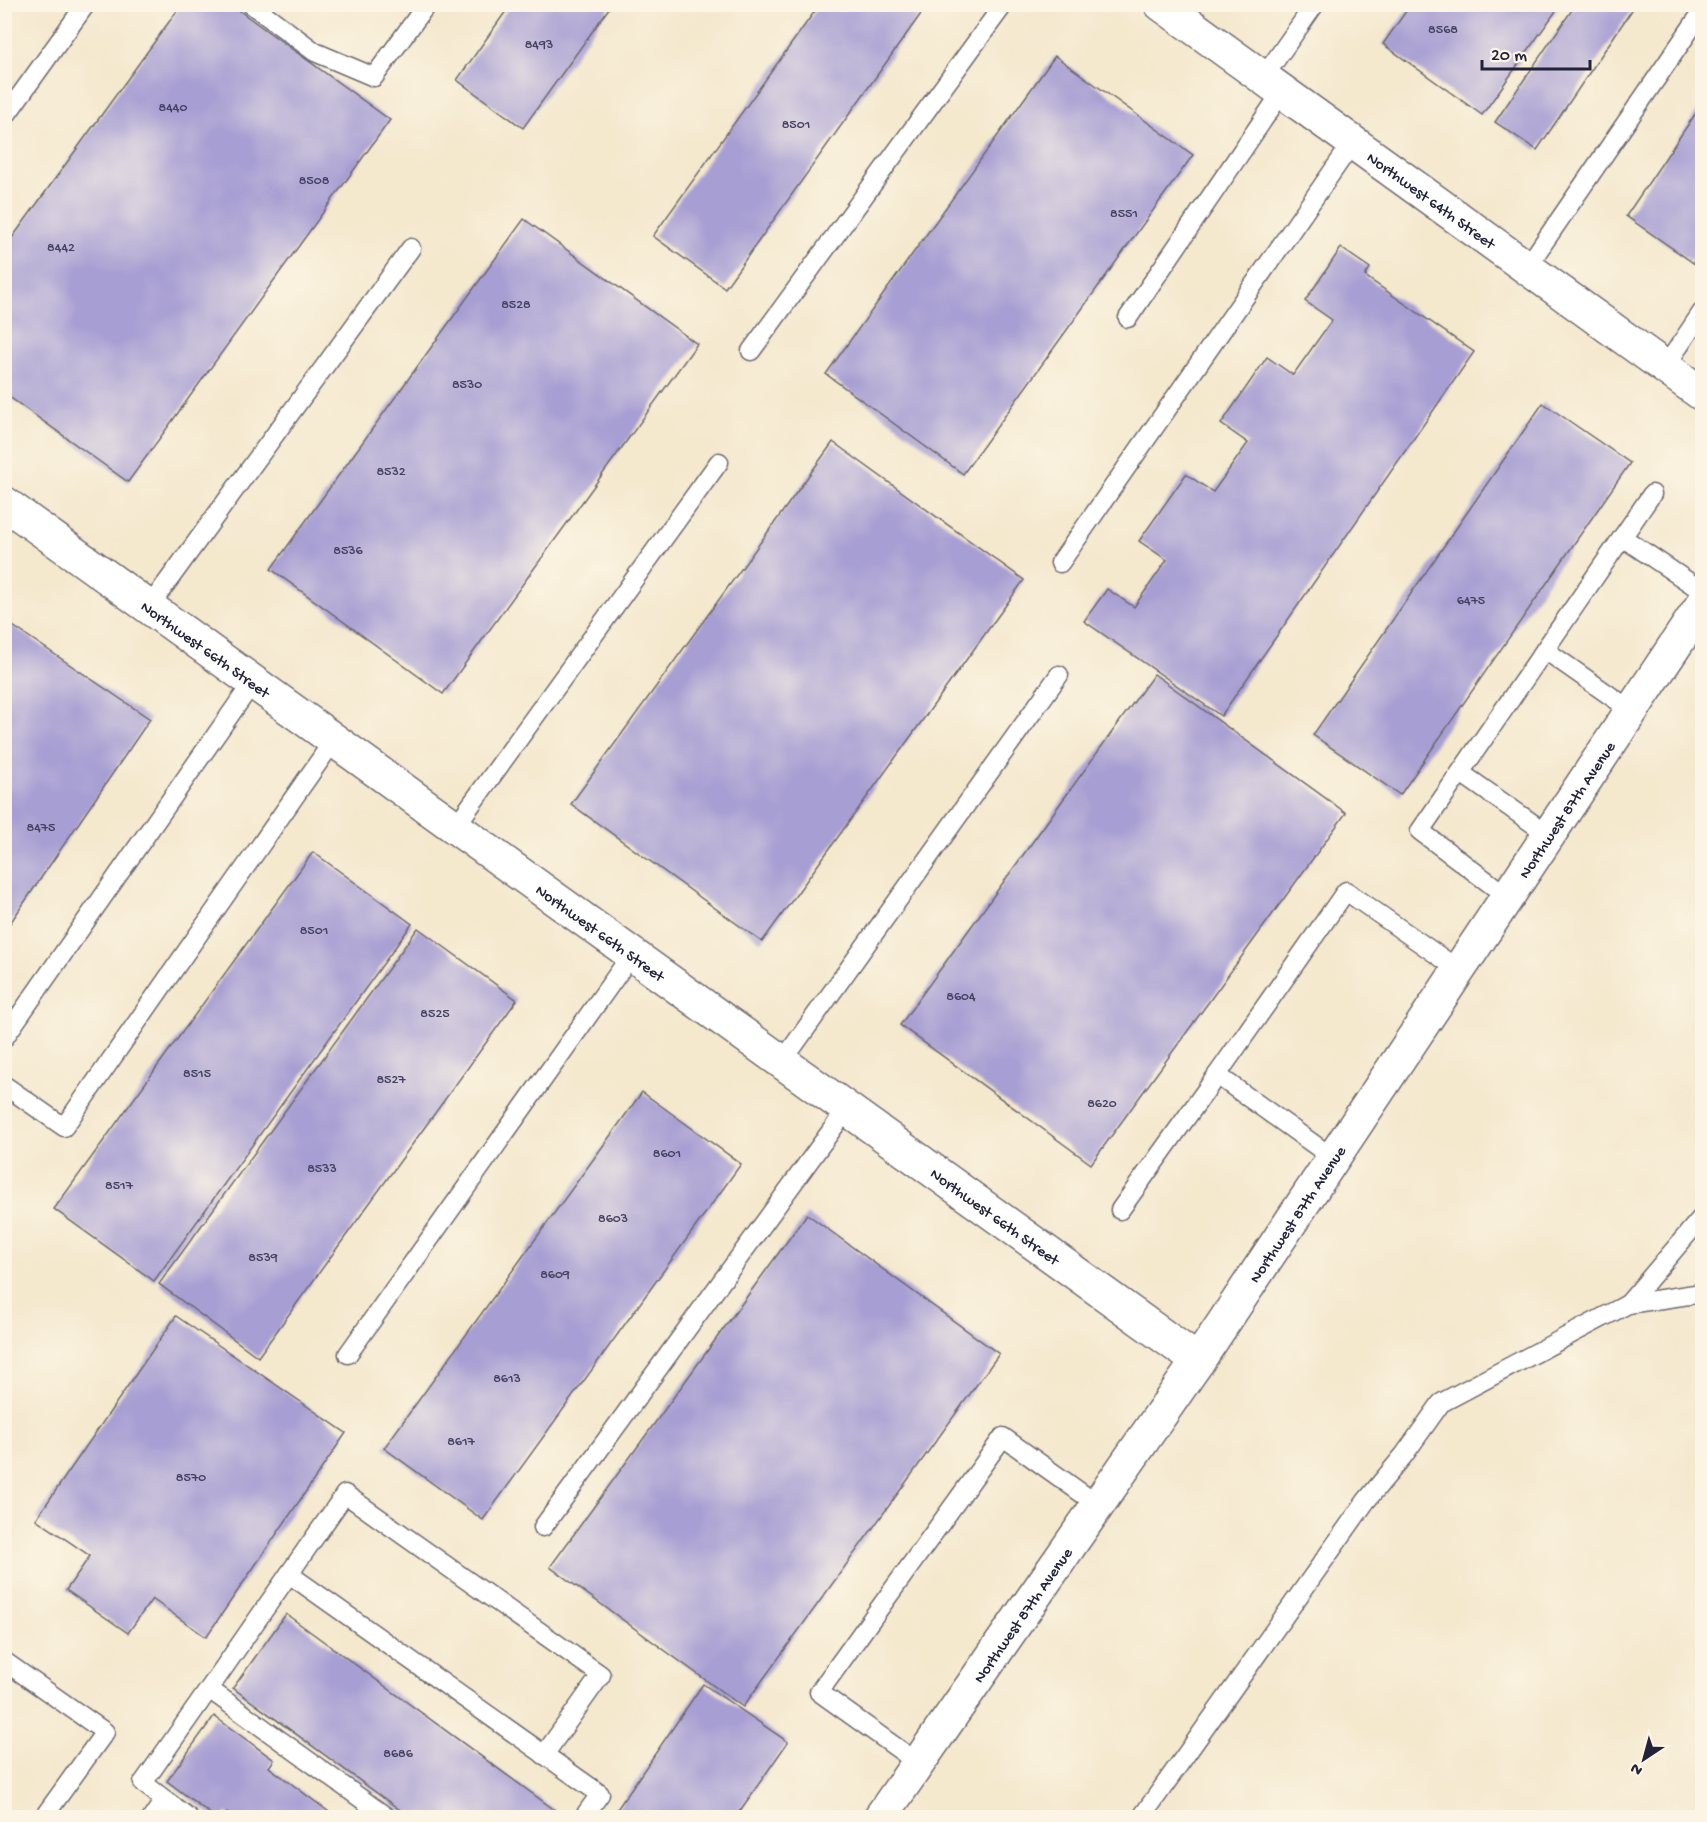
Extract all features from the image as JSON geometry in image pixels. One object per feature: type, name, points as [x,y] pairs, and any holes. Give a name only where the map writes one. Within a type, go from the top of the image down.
[{"type":"street","name":"Northwest 64th Street","points":[[1161,4],[1702,394]]},
{"type":"street","name":"Northwest 66th Street","points":[[9,515],[150,607],[1198,1361]]},
{"type":"street","name":"Northwest 87th Avenue","points":[[880,1818],[1198,1361],[1702,605]]},
{"type":"lane","points":[[4,118],[86,4]]},
{"type":"lane","points":[[251,4],[315,51],[374,77],[427,4]]},
{"type":"lane","points":[[751,351],[1004,4]]},
{"type":"lane","points":[[1128,318],[1273,85],[1316,4]]},
{"type":"lane","points":[[1527,267],[1702,12]]},
{"type":"lane","points":[[1060,564],[1353,142]]},
{"type":"lane","points":[[150,607],[411,248]]},
{"type":"lane","points":[[1665,367],[1702,312]]},
{"type":"lane","points":[[455,827],[719,462]]},
{"type":"lane","points":[[1508,897],[1420,831],[1652,494]]},
{"type":"lane","points":[[1622,537],[1702,591]]},
{"type":"lane","points":[[1545,650],[1632,711]]},
{"type":"lane","points":[[782,1062],[1059,675]]},
{"type":"lane","points":[[4,1038],[253,682]]},
{"type":"lane","points":[[4,1085],[64,1127],[334,740]]},
{"type":"lane","points":[[1461,773],[1549,835]]},
{"type":"lane","points":[[1120,1210],[1346,891],[1459,970]]},
{"type":"lane","points":[[348,1354],[632,954]]},
{"type":"lane","points":[[1217,1075],[1333,1158]]},
{"type":"lane","points":[[543,1527],[847,1109]]},
{"type":"lane","points":[[1628,1304],[1702,1217]]},
{"type":"lane","points":[[1141,1818],[1366,1502],[1442,1403],[1628,1304],[1702,1293]]},
{"type":"lane","points":[[918,1763],[819,1692],[1003,1437],[1098,1505]]},
{"type":"lane","points":[[189,1818],[143,1783],[345,1494],[601,1675],[544,1755]]},
{"type":"lane","points":[[289,1574],[600,1794],[583,1818]]},
{"type":"lane","points":[[4,1661],[105,1732],[43,1818]]},
{"type":"lane","points":[[210,1689],[387,1818]]},
{"type":"lane","points":[[152,1818],[164,1800]]},
{"type":"building","points":[[182,4],[230,4],[390,120],[128,482],[4,393],[4,249]]},
{"type":"building","points":[[511,4],[612,4],[523,128],[457,80]]},
{"type":"building","points":[[820,4],[928,4],[725,288],[653,236]]},
{"type":"building","points":[[1411,4],[1561,4],[1482,115],[1383,44]]},
{"type":"building","points":[[1576,4],[1636,4],[1537,150],[1495,122]]},
{"type":"building","points":[[1055,56],[1193,155],[963,474],[826,374]]},
{"type":"building","points":[[1702,104],[1702,269],[1626,216]]},
{"type":"building","points":[[524,219],[697,344],[443,694],[271,569]]},
{"type":"building","points":[[1341,248],[1370,268],[1365,276],[1474,352],[1221,716],[1084,621],[1107,589],[1134,607],[1167,560],[1139,541],[1186,474],[1213,492],[1248,443],[1221,424],[1267,357],[1293,375],[1332,320],[1305,301]]},
{"type":"building","points":[[1543,403],[1630,463],[1400,795],[1313,735]]},
{"type":"building","points":[[833,442],[1024,580],[762,942],[571,804]]},
{"type":"building","points":[[4,620],[150,719],[4,932]]},
{"type":"building","points":[[1154,674],[1346,813],[1091,1164],[900,1025]]},
{"type":"building","points":[[313,852],[412,924],[154,1281],[54,1209]]},
{"type":"building","points":[[418,928],[517,1000],[258,1357],[159,1284]]},
{"type":"building","points":[[642,1092],[741,1164],[483,1520],[384,1448]]},
{"type":"building","points":[[807,1214],[999,1354],[743,1707],[550,1567]]},
{"type":"building","points":[[176,1316],[346,1433],[206,1637],[152,1599],[128,1633],[66,1590],[90,1556],[36,1519]]},
{"type":"building","points":[[286,1614],[563,1816],[562,1818],[411,1818],[233,1688]]},
{"type":"building","points":[[703,1684],[788,1742],[735,1818],[611,1818]]},
{"type":"building","points":[[214,1716],[274,1760],[269,1767],[337,1818],[233,1818],[227,1813],[223,1818],[216,1818],[167,1781]]}]
